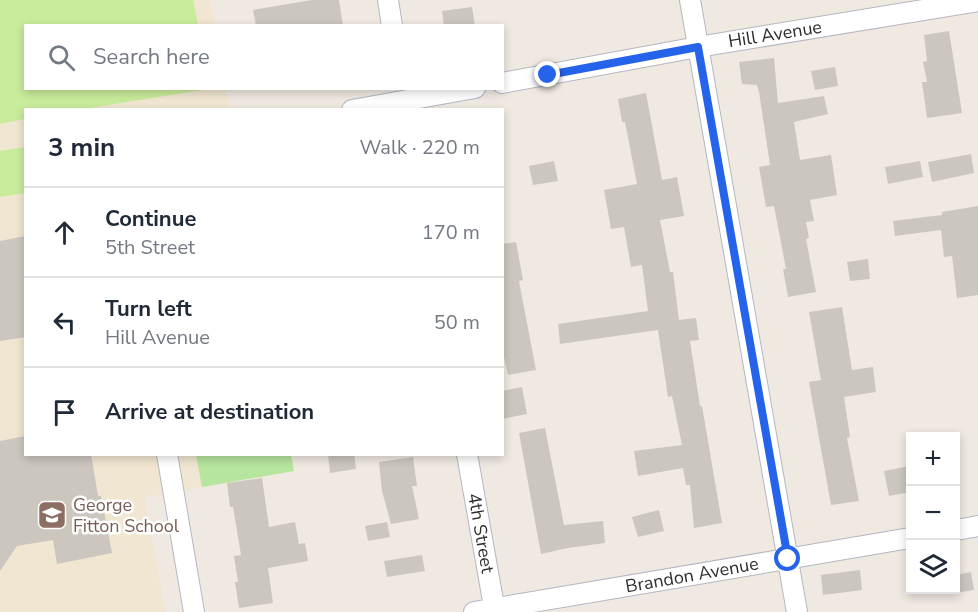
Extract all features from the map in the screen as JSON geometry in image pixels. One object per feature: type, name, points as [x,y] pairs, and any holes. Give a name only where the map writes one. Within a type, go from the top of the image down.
[{"type":"street","points":[[388,0],[392,24]]},
{"type":"street","points":[[690,0],[797,612]]},
{"type":"street","name":"Hill Avenue","points":[[504,83],[698,47],[978,1]]},
{"type":"street","points":[[363,108],[464,90]]},
{"type":"street","points":[[167,456],[194,612]]},
{"type":"street","name":"4th Street","points":[[467,456],[495,610]]},
{"type":"street","points":[[960,529],[978,526]]},
{"type":"street","name":"Brandon Avenue","points":[[474,612],[906,539]]},
{"type":"shaded area","points":[[0,0],[210,0],[215,24],[24,24],[24,90],[226,90],[230,108],[24,108],[24,456],[291,456],[294,471],[145,497],[165,612],[0,612]]},
{"type":"green space","points":[[0,0],[193,0],[198,24],[24,24],[24,90],[202,90],[90,108],[24,108],[24,119],[0,124]]},
{"type":"green space","points":[[24,147],[24,193],[0,197],[0,151]]},
{"type":"green space","points":[[196,456],[291,456],[294,471],[202,487]]},
{"type":"building","points":[[312,0],[339,0],[343,24],[256,24],[253,10]]},
{"type":"building","points":[[472,7],[475,24],[444,24],[442,11]]},
{"type":"building","points":[[949,31],[962,113],[927,118],[922,82],[927,82],[923,62],[927,61],[924,35]]},
{"type":"building","points":[[774,58],[778,103],[824,96],[828,114],[794,122],[800,160],[831,155],[837,195],[810,200],[814,221],[806,222],[809,238],[806,239],[816,292],[788,297],[783,269],[786,269],[774,206],[766,207],[759,167],[770,165],[759,92],[757,85],[742,84],[739,62]]},
{"type":"building","points":[[835,67],[838,86],[815,90],[811,71]]},
{"type":"building","points":[[646,93],[662,180],[677,177],[684,216],[660,220],[670,272],[673,272],[679,320],[696,318],[699,340],[690,341],[722,523],[694,528],[690,485],[686,485],[683,468],[638,476],[634,451],[682,445],[672,396],[668,397],[658,330],[560,344],[558,324],[648,311],[642,265],[631,267],[624,227],[611,229],[604,190],[637,184],[625,122],[622,122],[618,99]]},
{"type":"building","points":[[971,154],[974,173],[932,182],[928,162]]},
{"type":"building","points":[[554,161],[558,181],[533,185],[529,166]]},
{"type":"building","points":[[920,161],[923,177],[888,184],[885,167]]},
{"type":"building","points":[[978,206],[978,295],[957,298],[952,256],[944,257],[941,230],[895,236],[893,221],[942,215],[942,212]]},
{"type":"building","points":[[24,236],[24,337],[0,341],[0,241]]},
{"type":"building","points":[[516,242],[523,280],[519,281],[536,370],[508,375],[504,357],[504,244]]},
{"type":"building","points":[[868,259],[870,279],[850,281],[847,262]]},
{"type":"building","points":[[842,307],[852,370],[873,367],[876,392],[844,397],[850,437],[847,438],[859,501],[831,505],[809,382],[821,380],[809,312]]},
{"type":"building","points":[[522,387],[527,414],[504,419],[504,391]]},
{"type":"building","points":[[545,428],[564,525],[603,521],[605,543],[541,554],[519,433]]},
{"type":"building","name":"George Fitton School","points":[[24,436],[24,456],[91,456],[98,496],[101,496],[112,553],[57,564],[53,540],[17,546],[0,571],[0,441]]},
{"type":"building","points":[[328,456],[354,456],[356,469],[330,473]]},
{"type":"building","points":[[413,457],[417,486],[412,486],[419,519],[391,524],[382,491],[379,462]]},
{"type":"building","points":[[906,467],[906,493],[889,496],[884,471]]},
{"type":"building","points":[[262,478],[269,527],[295,522],[299,544],[305,543],[308,561],[268,568],[273,603],[239,608],[234,556],[241,555],[227,483]]},
{"type":"building","points":[[659,510],[664,531],[638,537],[632,517]]},
{"type":"building","points":[[387,522],[390,537],[368,541],[365,526]]},
{"type":"building","points":[[422,555],[425,571],[387,577],[384,561]]},
{"type":"building","points":[[860,570],[862,590],[823,595],[821,575]]},
{"type":"building","points":[[971,572],[974,590],[960,592],[960,574]]},
{"type":"place","name":"George Fitton School","points":[[52,515]]},
{"type":"route","points":[[548,75],[698,47],[788,559]]}]
